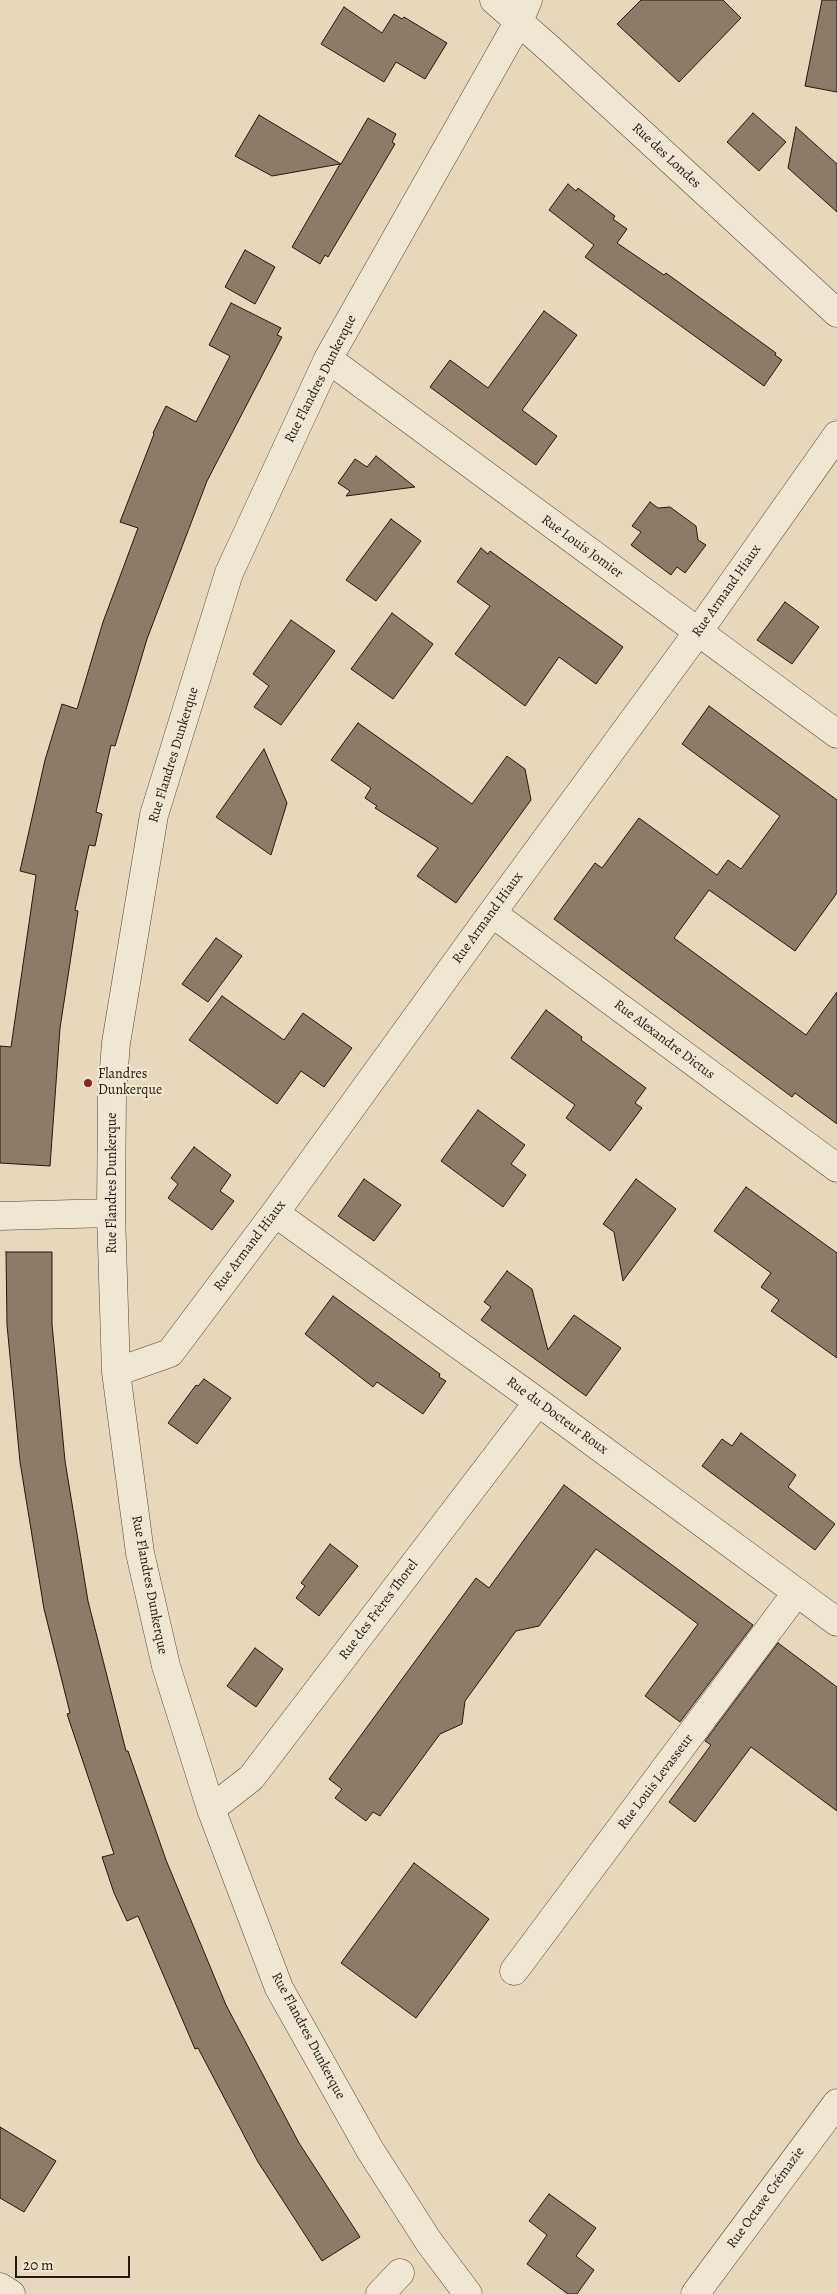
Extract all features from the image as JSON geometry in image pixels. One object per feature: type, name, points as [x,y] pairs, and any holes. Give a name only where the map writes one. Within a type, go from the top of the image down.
[{"type":"street","name":"Rue des Londes","points":[[494,0],[524,10],[837,313]]},
{"type":"street","name":"Rue Flandres Dunkerque","points":[[468,2294],[425,2236],[370,2150],[279,1988],[211,1809],[166,1666],[140,1552],[116,1372],[112,1213],[112,1093],[116,1043],[154,815],[229,573],[328,359],[524,10]]},
{"type":"street","name":"Rue Louis Jomier","points":[[328,359],[837,734]]},
{"type":"street","name":"Rue Armand Hiaux","points":[[116,1372],[170,1352],[275,1213],[698,632],[837,435]]},
{"type":"street","name":"Rue Alexandre Dictus","points":[[492,913],[837,1168]]},
{"type":"street","points":[[0,1216],[112,1213]]},
{"type":"street","name":"Rue du Docteur Roux","points":[[275,1213],[538,1402],[837,1622]]},
{"type":"street","name":"Rue des Frères Thorel","points":[[211,1809],[251,1778],[538,1402]]},
{"type":"street","name":"Rue Louis Levasseur","points":[[514,1971],[797,1592]]},
{"type":"street","name":"Rue Octave Crémazie","points":[[696,2294],[836,2106]]},
{"type":"street","points":[[380,2294],[400,2273]]},
{"type":"street","points":[[0,2287],[11,2294]]},
{"type":"building","points":[[641,0],[723,0],[741,18],[679,82],[617,24]]},
{"type":"building","points":[[822,0],[837,0],[837,92],[805,86]]},
{"type":"building","points":[[344,7],[382,33],[394,14],[402,19],[404,17],[447,43],[425,79],[396,62],[384,82],[321,44]]},
{"type":"building","points":[[753,113],[786,142],[759,171],[727,142]]},
{"type":"building","points":[[259,115],[341,164],[368,118],[396,134],[392,142],[395,144],[328,257],[325,255],[320,264],[292,247],[340,164],[272,176],[235,156]]},
{"type":"building","points":[[796,127],[837,164],[837,212],[788,168]]},
{"type":"building","points":[[568,184],[576,191],[578,188],[615,216],[613,219],[627,229],[617,243],[664,275],[666,273],[776,353],[775,355],[782,360],[764,386],[585,257],[594,245],[549,210]]},
{"type":"building","points":[[245,250],[275,267],[255,304],[225,287]]},
{"type":"building","points":[[231,303],[281,328],[277,335],[282,337],[207,481],[147,639],[115,746],[111,745],[96,812],[102,814],[95,846],[89,845],[75,910],[78,911],[60,1028],[50,1166],[0,1163],[0,1046],[11,1047],[36,875],[20,871],[45,760],[62,704],[77,709],[103,622],[138,528],[120,522],[153,433],[166,406],[196,422],[230,356],[209,345]]},
{"type":"building","points":[[544,311],[577,335],[522,410],[557,436],[536,465],[430,387],[450,360],[488,388]]},
{"type":"building","points":[[376,456],[415,487],[346,496],[350,491],[338,483],[355,459],[367,467]]},
{"type":"building","points":[[650,502],[658,508],[670,507],[696,526],[698,540],[706,545],[685,573],[677,567],[671,575],[631,545],[641,532],[632,526]]},
{"type":"building","points":[[391,519],[421,541],[376,601],[346,580]]},
{"type":"building","points":[[481,548],[488,554],[490,551],[623,647],[596,684],[559,657],[525,706],[455,654],[490,606],[457,582]]},
{"type":"building","points":[[785,602],[819,627],[792,664],[757,640]]},
{"type":"building","points":[[392,613],[433,644],[393,699],[351,669]]},
{"type":"building","points":[[291,620],[335,651],[281,725],[254,707],[269,686],[253,674]]},
{"type":"building","points":[[709,706],[837,800],[837,893],[795,951],[709,890],[674,938],[806,1035],[837,992],[837,1124],[795,1093],[792,1097],[554,919],[595,863],[602,868],[639,818],[717,875],[728,860],[741,869],[780,816],[682,744]]},
{"type":"building","points":[[358,723],[472,804],[507,756],[525,769],[531,800],[456,903],[417,876],[438,848],[375,808],[377,806],[365,798],[371,788],[331,760]]},
{"type":"building","points":[[264,749],[287,803],[271,855],[216,817]]},
{"type":"building","points":[[216,938],[242,956],[208,1002],[182,984]]},
{"type":"building","points":[[222,996],[284,1040],[303,1013],[352,1048],[324,1087],[301,1071],[277,1104],[189,1040]]},
{"type":"building","points":[[546,1010],[582,1037],[581,1040],[646,1088],[635,1103],[642,1108],[610,1151],[566,1118],[575,1105],[511,1058]]},
{"type":"building","points":[[478,1110],[525,1145],[511,1164],[526,1175],[503,1207],[441,1161]]},
{"type":"building","points":[[194,1147],[231,1175],[220,1191],[234,1201],[212,1230],[168,1198],[178,1184],[171,1178]]},
{"type":"building","points":[[364,1179],[401,1205],[374,1241],[338,1216]]},
{"type":"building","points":[[636,1179],[676,1209],[623,1281],[614,1232],[603,1224]]},
{"type":"building","points":[[746,1187],[837,1253],[837,1358],[771,1311],[779,1300],[761,1287],[771,1273],[714,1231]]},
{"type":"building","points":[[6,1252],[52,1252],[52,1324],[65,1461],[88,1601],[126,1751],[128,1751],[166,1860],[226,2005],[299,2143],[360,2237],[322,2261],[258,2162],[198,2048],[195,2049],[138,1916],[127,1921],[114,1893],[102,1857],[114,1854],[67,1714],[70,1713],[44,1609],[20,1462],[7,1325]]},
{"type":"building","points":[[507,1271],[532,1289],[548,1350],[574,1315],[621,1348],[586,1396],[481,1320],[491,1307],[484,1302]]},
{"type":"building","points":[[333,1296],[440,1374],[439,1377],[446,1381],[423,1414],[377,1382],[373,1387],[305,1334]]},
{"type":"building","points":[[204,1379],[231,1398],[197,1444],[168,1423],[196,1385],[198,1386]]},
{"type":"building","points":[[741,1433],[796,1475],[788,1487],[835,1524],[815,1550],[702,1466],[722,1439],[732,1446]]},
{"type":"building","points":[[564,1485],[753,1625],[680,1722],[645,1696],[698,1624],[596,1549],[539,1626],[516,1631],[465,1701],[462,1724],[440,1734],[380,1816],[373,1812],[366,1821],[335,1798],[342,1789],[329,1779],[476,1578],[489,1588]]},
{"type":"building","points":[[330,1544],[358,1566],[319,1616],[296,1598],[305,1586],[301,1583]]},
{"type":"building","points":[[778,1643],[837,1687],[837,1811],[751,1747],[695,1822],[669,1802],[711,1745],[705,1741]]},
{"type":"building","points":[[255,1648],[283,1669],[256,1707],[227,1686]]},
{"type":"building","points":[[414,1863],[489,1919],[416,2018],[341,1963]]},
{"type":"building","points":[[0,2127],[56,2161],[24,2212],[0,2198]]},
{"type":"building","points":[[549,2194],[596,2228],[576,2256],[594,2270],[577,2294],[568,2294],[527,2264],[547,2235],[529,2221]]},
{"type":"place","name":"Flandres Dunkerque","points":[[88,1083]]}]
